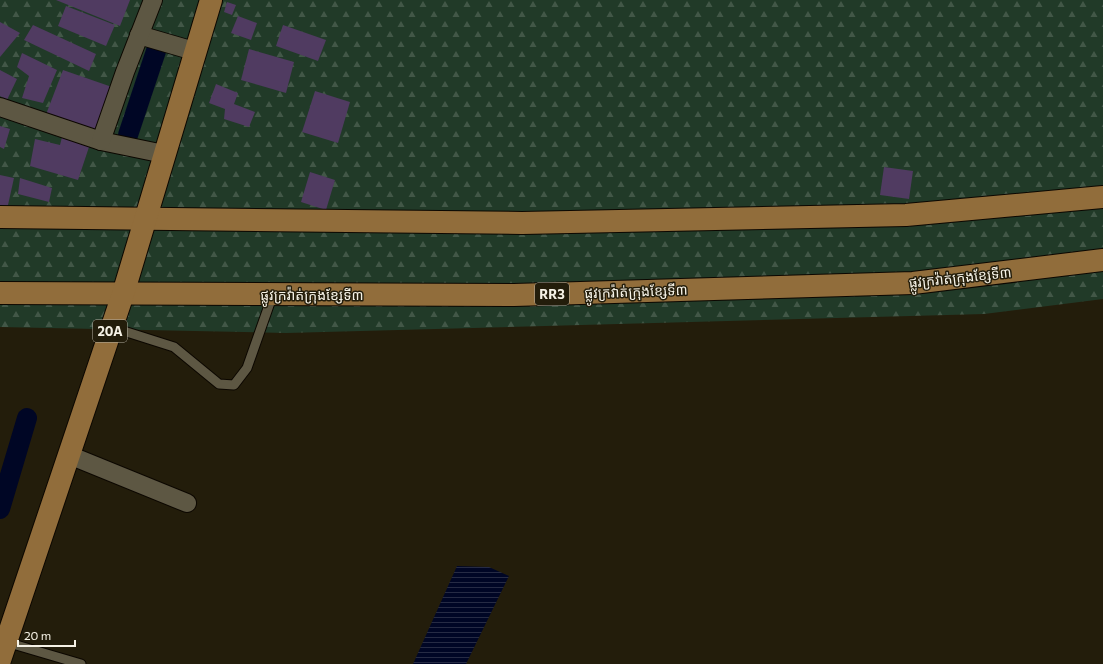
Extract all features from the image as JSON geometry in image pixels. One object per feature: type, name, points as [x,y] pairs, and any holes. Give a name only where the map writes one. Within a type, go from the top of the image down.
[{"type":"main road","name":"20A","points":[[4,640],[69,455],[123,294],[194,52],[211,0]]},
{"type":"main road","points":[[0,217],[522,224],[906,215],[1103,197]]},
{"type":"main road","name":"ផ្លូវក្រវ៉ាត់ក្រុងខ្សែទី៣","points":[[0,293],[514,295],[913,283],[1103,260]]},
{"type":"street","points":[[101,141],[153,0]]},
{"type":"street","points":[[139,36],[194,52]]},
{"type":"street","points":[[0,107],[101,141],[164,154]]},
{"type":"street","points":[[69,455],[187,503]]},
{"type":"lane","points":[[111,327],[174,347],[219,384],[234,385],[247,368],[273,294]]},
{"type":"lane","points":[[4,640],[81,664]]},
{"type":"green space","points":[[0,0],[1103,0],[1103,299],[984,314],[286,333],[0,327]]},
{"type":"water","points":[[457,566],[489,567],[509,576],[466,664],[413,664]]},
{"type":"building","points":[[56,0],[130,0],[120,26]]},
{"type":"building","points":[[227,2],[236,5],[232,15],[224,12]]},
{"type":"building","points":[[66,6],[115,25],[106,46],[58,26]]},
{"type":"building","points":[[238,16],[257,23],[251,40],[231,33]]},
{"type":"building","points":[[0,22],[20,33],[0,57]]},
{"type":"building","points":[[33,25],[96,54],[89,71],[24,40]]},
{"type":"building","points":[[283,25],[326,40],[318,61],[276,46]]},
{"type":"building","points":[[249,49],[294,62],[286,93],[241,80]]},
{"type":"building","points":[[22,53],[57,70],[43,103],[22,98],[29,76],[17,67]]},
{"type":"building","points":[[0,70],[17,79],[7,100],[0,96]]},
{"type":"building","points":[[63,70],[112,87],[94,132],[45,117]]},
{"type":"building","points":[[216,84],[238,93],[234,104],[255,112],[249,127],[224,119],[225,109],[209,103]]},
{"type":"building","points":[[315,91],[350,102],[338,143],[302,132]]},
{"type":"building","points":[[0,126],[10,129],[4,149],[0,147]]},
{"type":"building","points":[[62,137],[90,144],[78,180],[30,166],[35,139],[60,145]]},
{"type":"building","points":[[884,167],[913,171],[909,199],[880,195]]},
{"type":"building","points":[[310,172],[335,180],[326,210],[301,202]]},
{"type":"building","points":[[0,175],[14,178],[8,205],[0,205]]},
{"type":"building","points":[[20,178],[52,188],[49,202],[18,194]]},
{"type":"waterway","points":[[128,135],[156,51]]},
{"type":"waterway","points":[[0,509],[27,418]]}]
